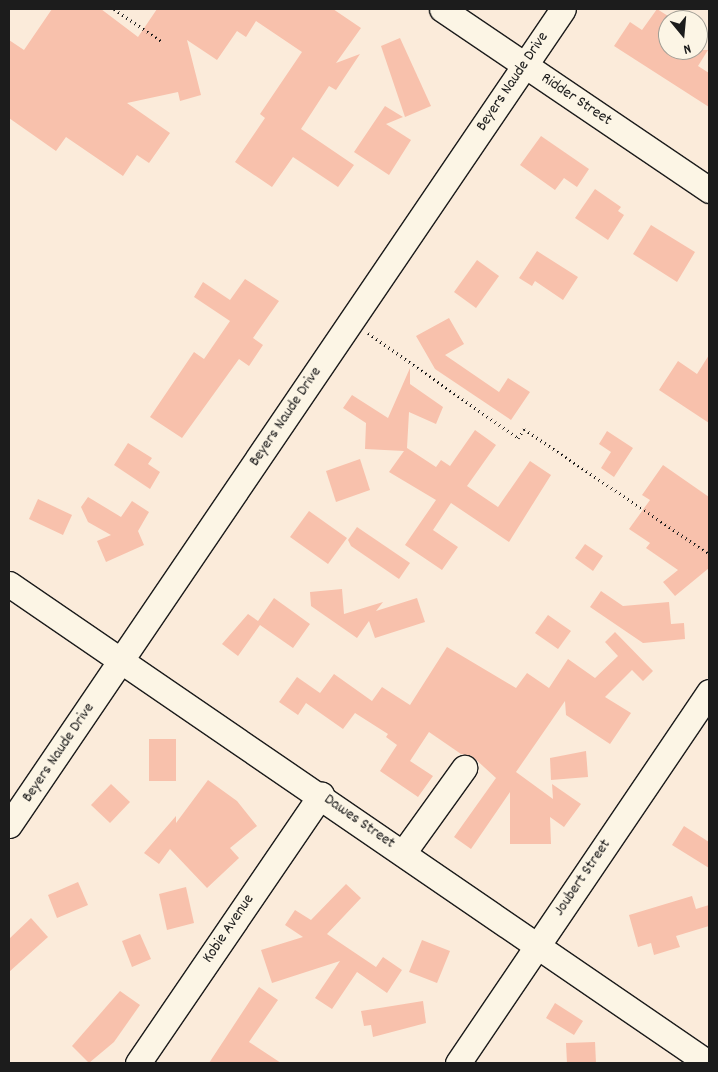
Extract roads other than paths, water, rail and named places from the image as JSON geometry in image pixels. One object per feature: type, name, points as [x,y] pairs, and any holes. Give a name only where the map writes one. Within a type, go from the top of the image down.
[{"type":"street","name":"Ridder Street","points":[[442,9],[709,190]]},
{"type":"street","name":"Beyers Naude Drive","points":[[9,826],[563,9]]},
{"type":"street","name":"Dawes Street","points":[[9,584],[121,662],[321,795],[536,946],[708,1063]]},
{"type":"street","name":"Joubert Street","points":[[458,1063],[709,692]]},
{"type":"street","points":[[403,853],[464,768]]},
{"type":"street","name":"Kobie Avenue","points":[[138,1063],[321,795]]}]
